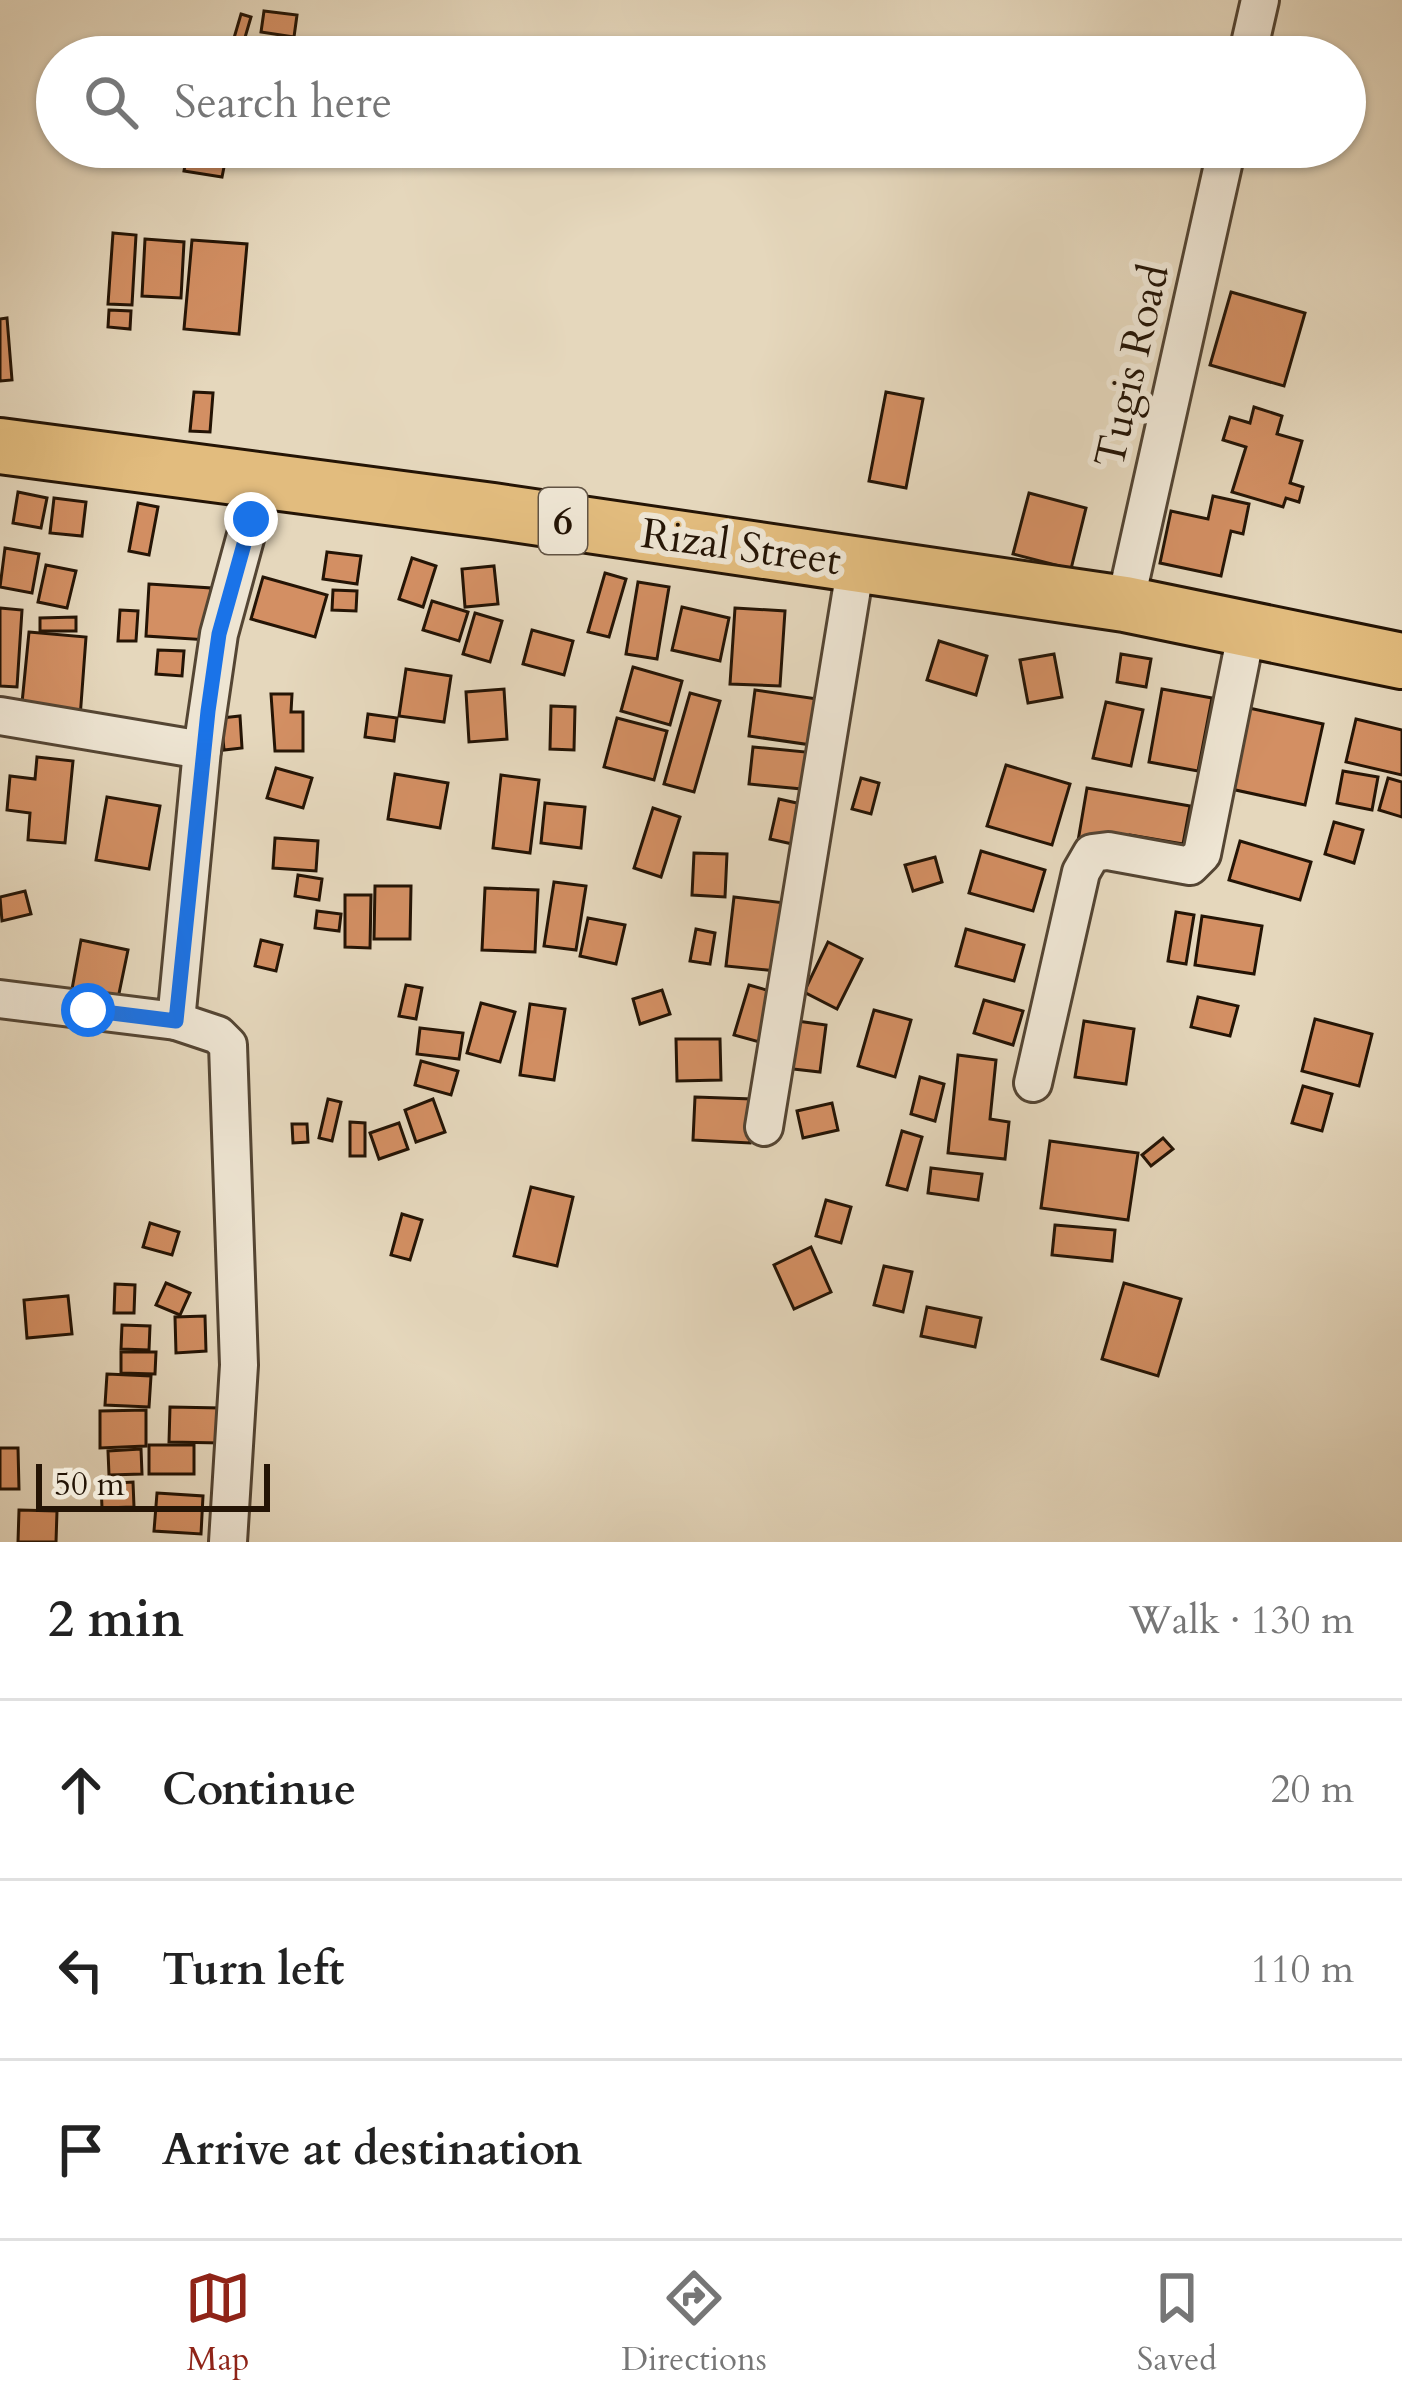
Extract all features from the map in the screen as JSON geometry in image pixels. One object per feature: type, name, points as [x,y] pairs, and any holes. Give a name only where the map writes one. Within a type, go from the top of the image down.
[{"type":"highway","name":"Rizal Street","points":[[0,446],[1125,604]]},
{"type":"highway","name":"6","points":[[1125,604],[1402,661]]},
{"type":"street","points":[[1252,36],[1260,0]]},
{"type":"street","name":"Tugis Road","points":[[1125,604],[1222,168]]},
{"type":"street","points":[[176,1021],[202,750],[219,634],[261,480]]},
{"type":"street","points":[[764,1126],[856,564]]},
{"type":"street","points":[[1033,1083],[1082,872],[1092,853],[1108,851],[1190,866],[1202,854],[1247,629]]},
{"type":"street","points":[[0,716],[202,750]]},
{"type":"street","points":[[0,999],[176,1021],[218,1035],[228,1045],[239,1365],[228,1542]]},
{"type":"building","points":[[264,11],[297,15],[294,36],[261,32]]},
{"type":"building","points":[[241,14],[251,17],[245,36],[235,36]]},
{"type":"building","points":[[184,168],[224,168],[222,177]]},
{"type":"building","points":[[113,233],[136,235],[132,305],[108,304]]},
{"type":"building","points":[[145,239],[184,242],[181,298],[142,296]]},
{"type":"building","points":[[192,240],[247,244],[239,334],[184,329]]},
{"type":"building","points":[[1231,292],[1305,313],[1284,386],[1210,365]]},
{"type":"building","points":[[109,310],[131,311],[130,329],[108,327]]},
{"type":"building","points":[[7,318],[12,380],[0,381],[0,319]]},
{"type":"building","points":[[194,392],[213,393],[210,432],[190,431]]},
{"type":"building","points":[[886,392],[923,399],[906,488],[869,481]]},
{"type":"building","points":[[1254,407],[1282,416],[1277,434],[1302,441],[1290,483],[1303,487],[1299,502],[1286,498],[1283,507],[1232,492],[1246,447],[1223,440],[1230,417],[1250,423]]},
{"type":"building","points":[[18,492],[47,498],[41,528],[13,523]]},
{"type":"building","points":[[1029,493],[1086,508],[1071,569],[1013,554]]},
{"type":"building","points":[[1213,496],[1249,504],[1243,534],[1231,531],[1221,576],[1160,563],[1171,511],[1208,519]]},
{"type":"building","points":[[54,498],[86,502],[82,536],[50,533]]},
{"type":"building","points":[[138,503],[158,507],[149,555],[129,551]]},
{"type":"building","points":[[5,548],[39,554],[32,593],[0,587]]},
{"type":"building","points":[[327,552],[361,556],[357,584],[323,579]]},
{"type":"building","points":[[412,558],[436,566],[423,607],[399,599]]},
{"type":"building","points":[[46,565],[76,571],[67,608],[38,602]]},
{"type":"building","points":[[494,566],[498,604],[465,607],[462,569]]},
{"type":"building","points":[[605,573],[626,579],[609,637],[588,632]]},
{"type":"building","points":[[263,577],[327,595],[315,637],[251,619]]},
{"type":"building","points":[[638,582],[669,587],[657,659],[626,654]]},
{"type":"building","points":[[149,584],[211,588],[208,640],[146,636]]},
{"type":"building","points":[[333,590],[357,591],[356,611],[332,610]]},
{"type":"building","points":[[432,601],[468,612],[459,641],[423,630]]},
{"type":"building","points":[[682,607],[729,618],[720,661],[672,650]]},
{"type":"building","points":[[0,608],[22,610],[17,687],[0,686]]},
{"type":"building","points":[[735,608],[785,611],[780,686],[730,684]]},
{"type":"building","points":[[120,610],[138,611],[136,641],[118,641]]},
{"type":"building","points":[[475,613],[502,621],[490,662],[463,654]]},
{"type":"building","points":[[76,617],[76,631],[40,631],[40,618]]},
{"type":"building","points":[[532,630],[573,641],[564,675],[523,664]]},
{"type":"building","points":[[29,632],[86,637],[80,718],[21,713]]},
{"type":"building","points":[[939,641],[987,656],[976,695],[927,680]]},
{"type":"building","points":[[158,650],[184,651],[182,676],[156,674]]},
{"type":"building","points":[[1054,654],[1062,697],[1028,703],[1020,660]]},
{"type":"building","points":[[1121,654],[1151,659],[1146,687],[1117,682]]},
{"type":"building","points":[[633,667],[682,681],[670,725],[621,711]]},
{"type":"building","points":[[406,669],[451,676],[444,722],[399,716]]},
{"type":"building","points":[[504,689],[507,739],[469,742],[466,692]]},
{"type":"building","points":[[1162,689],[1212,698],[1198,771],[1149,762]]},
{"type":"building","points":[[755,690],[831,701],[825,747],[749,736]]},
{"type":"building","points":[[690,693],[720,701],[694,792],[664,784]]},
{"type":"building","points":[[271,694],[292,694],[291,712],[303,712],[303,751],[275,751]]},
{"type":"building","points":[[1106,702],[1143,710],[1131,766],[1093,758]]},
{"type":"building","points":[[551,706],[575,707],[574,750],[550,749]]},
{"type":"building","points":[[1249,708],[1323,724],[1305,805],[1231,789]]},
{"type":"building","points":[[368,714],[397,718],[394,741],[365,737]]},
{"type":"building","points":[[240,716],[242,748],[224,750],[221,718]]},
{"type":"building","points":[[617,718],[667,731],[654,780],[604,767]]},
{"type":"building","points":[[1356,719],[1402,730],[1402,775],[1346,762]]},
{"type":"building","points":[[753,747],[816,753],[813,790],[749,784]]},
{"type":"building","points":[[37,757],[73,761],[65,843],[28,840],[30,813],[7,810],[10,776],[35,779]]},
{"type":"building","points":[[1006,765],[1070,784],[1052,845],[987,826]]},
{"type":"building","points":[[276,768],[312,778],[303,808],[267,798]]},
{"type":"building","points":[[1343,771],[1378,777],[1372,810],[1337,803]]},
{"type":"building","points":[[395,774],[448,783],[440,828],[388,819]]},
{"type":"building","points":[[501,775],[539,780],[530,853],[493,848]]},
{"type":"building","points":[[861,778],[879,783],[871,814],[852,809]]},
{"type":"building","points":[[1388,778],[1402,782],[1402,817],[1379,810]]},
{"type":"building","points":[[1087,788],[1190,806],[1183,844],[1130,835],[1128,850],[1078,841]]},
{"type":"building","points":[[107,797],[160,806],[149,869],[96,860]]},
{"type":"building","points":[[779,799],[810,806],[801,846],[770,839]]},
{"type":"building","points":[[545,803],[585,807],[581,848],[541,843]]},
{"type":"building","points":[[653,808],[680,817],[661,877],[634,868]]},
{"type":"building","points":[[1334,822],[1363,830],[1354,863],[1325,854]]},
{"type":"building","points":[[275,838],[318,841],[316,871],[273,868]]},
{"type":"building","points":[[1240,841],[1311,862],[1300,900],[1229,880]]},
{"type":"building","points":[[981,851],[1045,870],[1033,911],[969,893]]},
{"type":"building","points":[[694,853],[727,854],[725,897],[692,895]]},
{"type":"building","points":[[935,857],[942,882],[913,891],[905,865]]},
{"type":"building","points":[[298,875],[322,879],[319,900],[295,896]]},
{"type":"building","points":[[554,882],[586,886],[576,950],[544,946]]},
{"type":"building","points":[[375,886],[411,886],[410,939],[374,939]]},
{"type":"building","points":[[485,888],[538,890],[535,952],[482,950]]},
{"type":"building","points":[[25,891],[31,914],[2,921],[0,897]]},
{"type":"building","points":[[345,895],[371,895],[370,948],[345,947]]},
{"type":"building","points":[[734,897],[785,903],[777,971],[726,966]]},
{"type":"building","points":[[317,911],[341,914],[339,931],[315,928]]},
{"type":"building","points":[[1176,912],[1194,915],[1186,964],[1168,961]]},
{"type":"building","points":[[1202,916],[1262,926],[1254,974],[1195,965]]},
{"type":"building","points":[[588,918],[625,925],[616,964],[580,956]]},
{"type":"building","points":[[696,929],[715,933],[710,964],[690,961]]},
{"type":"building","points":[[966,929],[1024,945],[1014,981],[956,966]]},
{"type":"building","points":[[81,940],[128,950],[116,1008],[70,1000]]},
{"type":"building","points":[[261,940],[282,945],[276,971],[255,966]]},
{"type":"building","points":[[828,942],[862,959],[837,1009],[804,992]]},
{"type":"building","points":[[406,985],[422,988],[416,1019],[399,1016]]},
{"type":"building","points":[[749,985],[777,993],[763,1043],[734,1035]]},
{"type":"building","points":[[662,990],[670,1014],[640,1024],[633,999]]},
{"type":"building","points":[[1198,997],[1238,1006],[1230,1036],[1191,1027]]},
{"type":"building","points":[[984,1000],[1023,1011],[1013,1045],[974,1033]]},
{"type":"building","points":[[481,1003],[515,1012],[500,1062],[467,1053]]},
{"type":"building","points":[[530,1004],[565,1009],[554,1080],[520,1075]]},
{"type":"building","points":[[874,1010],[911,1020],[895,1077],[858,1066]]},
{"type":"building","points":[[1315,1019],[1372,1034],[1359,1086],[1302,1071]]},
{"type":"building","points":[[790,1020],[826,1025],[820,1072],[784,1068]]},
{"type":"building","points":[[1084,1021],[1134,1029],[1126,1084],[1075,1077]]},
{"type":"building","points":[[420,1028],[463,1033],[459,1059],[417,1054]]},
{"type":"building","points":[[676,1039],[720,1039],[721,1080],[677,1081]]},
{"type":"building","points":[[958,1055],[996,1060],[990,1119],[1009,1122],[1005,1159],[948,1153]]},
{"type":"building","points":[[421,1061],[458,1071],[451,1095],[415,1085]]},
{"type":"building","points":[[920,1077],[944,1084],[935,1121],[911,1114]]},
{"type":"building","points":[[1303,1086],[1332,1094],[1322,1131],[1292,1123]]},
{"type":"building","points":[[695,1097],[752,1099],[750,1143],[693,1140]]},
{"type":"building","points":[[328,1099],[341,1102],[332,1141],[319,1138]]},
{"type":"building","points":[[433,1099],[445,1132],[416,1142],[405,1110]]},
{"type":"building","points":[[832,1103],[838,1130],[803,1138],[797,1111]]},
{"type":"building","points":[[350,1122],[365,1123],[365,1156],[350,1156]]},
{"type":"building","points":[[399,1123],[408,1149],[379,1159],[370,1133]]},
{"type":"building","points":[[292,1124],[307,1124],[308,1142],[293,1143]]},
{"type":"building","points":[[902,1131],[922,1137],[907,1190],[887,1185]]},
{"type":"building","points":[[1163,1138],[1173,1149],[1151,1166],[1142,1155]]},
{"type":"building","points":[[1050,1141],[1138,1153],[1128,1220],[1041,1208]]},
{"type":"building","points":[[931,1168],[982,1174],[978,1200],[928,1193]]},
{"type":"building","points":[[531,1187],[573,1197],[557,1266],[514,1256]]},
{"type":"building","points":[[826,1200],[851,1207],[841,1243],[816,1236]]},
{"type":"building","points":[[402,1214],[422,1220],[410,1260],[391,1255]]},
{"type":"building","points":[[150,1223],[179,1232],[172,1255],[143,1247]]},
{"type":"building","points":[[1055,1225],[1115,1230],[1112,1261],[1052,1255]]},
{"type":"building","points":[[811,1247],[831,1292],[794,1309],[774,1265]]},
{"type":"building","points":[[884,1266],[912,1272],[903,1312],[874,1305]]},
{"type":"building","points":[[166,1283],[190,1293],[180,1315],[156,1305]]},
{"type":"building","points":[[1124,1283],[1181,1299],[1158,1376],[1102,1359]]},
{"type":"building","points":[[115,1284],[135,1285],[134,1313],[114,1313]]},
{"type":"building","points":[[68,1296],[72,1334],[27,1338],[24,1300]]},
{"type":"building","points":[[927,1307],[981,1318],[975,1347],[921,1336]]},
{"type":"building","points":[[205,1316],[206,1351],[176,1353],[175,1317]]},
{"type":"building","points":[[122,1325],[150,1326],[149,1350],[121,1349]]},
{"type":"building","points":[[121,1352],[156,1352],[155,1374],[121,1373]]},
{"type":"building","points":[[107,1374],[151,1376],[149,1407],[105,1405]]},
{"type":"building","points":[[170,1407],[221,1408],[221,1443],[169,1442]]},
{"type":"building","points":[[146,1410],[146,1446],[100,1448],[100,1411]]},
{"type":"building","points":[[149,1445],[194,1445],[194,1474],[149,1474]]},
{"type":"building","points":[[0,1448],[18,1448],[19,1489],[0,1489]]},
{"type":"building","points":[[141,1449],[142,1474],[109,1475],[108,1451]]},
{"type":"building","points":[[133,1482],[134,1507],[102,1508],[101,1484]]},
{"type":"building","points":[[157,1493],[203,1496],[201,1534],[154,1531]]},
{"type":"building","points":[[19,1510],[57,1511],[56,1542],[18,1542]]},
{"type":"route","points":[[88,1010],[176,1021],[202,750],[219,634],[251,519]]}]
